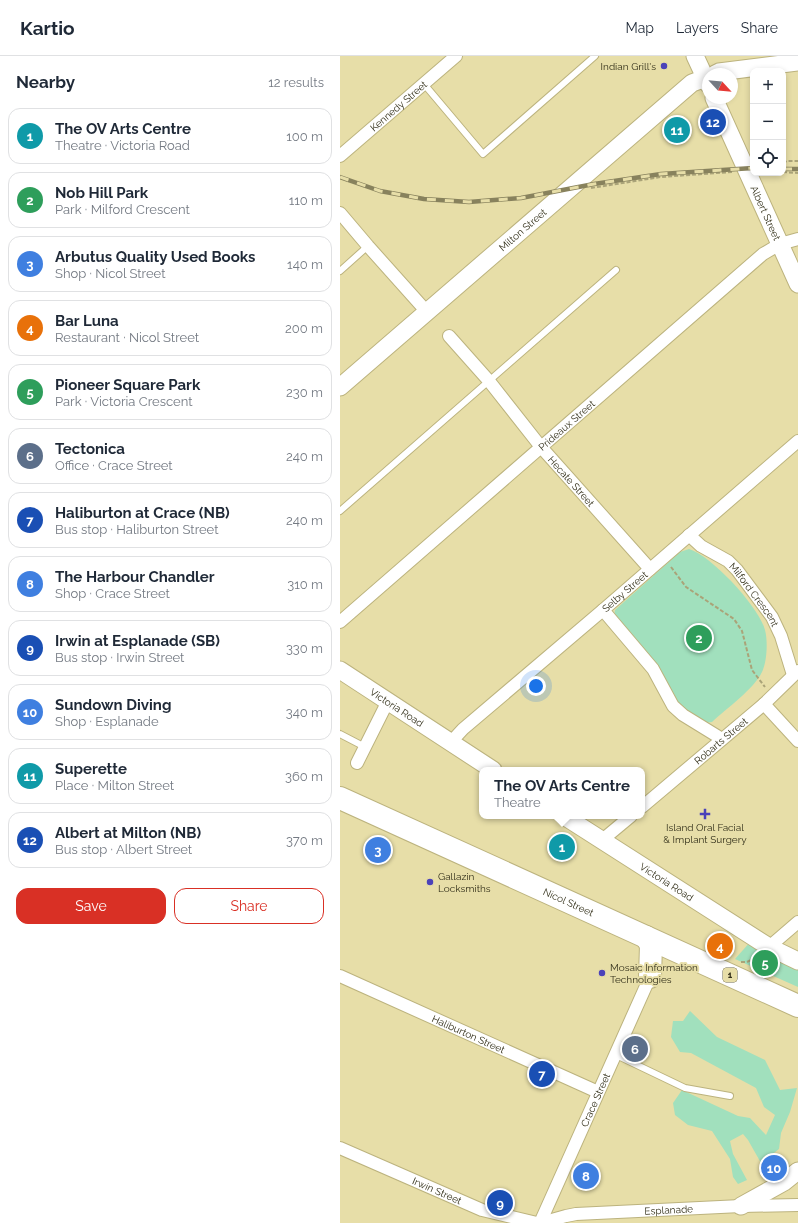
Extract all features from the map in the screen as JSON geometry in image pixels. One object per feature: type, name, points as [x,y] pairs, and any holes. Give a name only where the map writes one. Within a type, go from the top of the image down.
[{"type":"highway","name":"Nicol Street","points":[[340,798],[791,1002]]},
{"type":"highway","points":[[646,937],[651,946],[650,977]]},
{"type":"highway","points":[[650,977],[668,953],[677,951]]},
{"type":"highway","points":[[791,1002],[798,1016]]},
{"type":"street","name":"Kennedy Street","points":[[340,156],[456,56]]},
{"type":"street","points":[[694,56],[702,68]]},
{"type":"street","name":"Milton Street","points":[[738,70],[798,62]]},
{"type":"street","name":"Milton Street","points":[[340,387],[692,83],[702,80]]},
{"type":"street","name":"Albert Street","points":[[717,104],[798,284]]},
{"type":"street","points":[[340,213],[427,312]]},
{"type":"street","name":"Prideaux Street","points":[[340,622],[763,254],[780,244],[798,239]]},
{"type":"street","name":"Hecate Street","points":[[449,336],[489,382],[541,447],[650,569]]},
{"type":"street","name":"Selby Street","points":[[451,742],[463,729],[798,441]]},
{"type":"street","name":"Milford Crescent","points":[[689,535],[701,546],[728,561],[737,570],[772,617],[796,673]]},
{"type":"street","points":[[603,610],[653,668],[673,706],[722,739]]},
{"type":"street","name":"Victoria Road","points":[[340,670],[489,767]]},
{"type":"street","name":"Robarts Street","points":[[645,804],[769,699],[796,673]]},
{"type":"street","points":[[769,699],[798,742]]},
{"type":"street","points":[[357,764],[388,701]]},
{"type":"street","name":"Victoria Road","points":[[569,819],[766,950],[798,961]]},
{"type":"street","points":[[602,841],[628,819]]},
{"type":"street","points":[[766,950],[798,922]]},
{"type":"street","name":"Haliburton Street","points":[[340,976],[598,1092]]},
{"type":"street","name":"Crace Street","points":[[540,1223],[614,1054],[650,977]]},
{"type":"street","name":"Irwin Street","points":[[340,1148],[482,1210],[540,1223]]},
{"type":"street","points":[[741,1206],[784,1182],[798,1171]]},
{"type":"street","name":"Esplanade","points":[[540,1223],[576,1214],[741,1206],[798,1205]]},
{"type":"lane","points":[[424,84],[483,154],[595,56]]},
{"type":"lane","points":[[340,271],[368,246]]},
{"type":"lane","points":[[340,511],[616,270]]},
{"type":"lane","points":[[340,734],[365,747]]},
{"type":"lane","points":[[614,1054],[685,1088],[730,1096]]},
{"type":"path","points":[[786,162],[798,161]]},
{"type":"path","points":[[590,188],[661,177],[747,171]]},
{"type":"path","points":[[786,172],[798,172]]},
{"type":"path","points":[[663,557],[686,587],[734,619],[742,632],[752,670],[769,699]]},
{"type":"path","points":[[738,961],[747,962],[766,950]]},
{"type":"green space","points":[[689,549],[710,561],[744,596],[761,620],[765,630],[766,640],[765,663],[762,672],[753,685],[712,722],[704,723],[677,705],[614,616],[615,610],[680,552]]},
{"type":"green space","points":[[751,941],[798,969],[798,987],[735,959]]},
{"type":"green space","points":[[690,1011],[717,1037],[765,1060],[780,1090],[797,1088],[790,1112],[781,1133],[779,1149],[761,1163],[743,1134],[730,1141],[733,1154],[747,1180],[738,1184],[733,1177],[730,1159],[712,1131],[688,1125],[675,1115],[673,1103],[682,1090],[738,1116],[750,1118],[766,1135],[775,1115],[764,1107],[756,1088],[691,1053],[680,1052],[671,1037],[673,1021],[683,1021]]},
{"type":"railway","points":[[340,177],[380,191],[424,199],[469,202],[521,198],[594,184],[661,174],[750,168]]},
{"type":"railway","points":[[786,169],[798,169]]},
{"type":"place","name":"Indian Grill's","points":[[664,66]]},
{"type":"place","name":"Albert at Milton (NB)","points":[[713,122]]},
{"type":"place","name":"Superette","points":[[677,130]]},
{"type":"place","name":"Nob Hill Park","points":[[699,638]]},
{"type":"place","name":"Island Oral Facial & Implant Surgery","points":[[705,814]]},
{"type":"place","name":"The OV Arts Centre","points":[[562,847]]},
{"type":"place","name":"Arbutus Quality Used Books","points":[[378,850]]},
{"type":"place","name":"Gallazin Locksmiths","points":[[430,882]]},
{"type":"place","name":"Bar Luna","points":[[720,946]]},
{"type":"place","name":"Pioneer Square Park","points":[[765,963]]},
{"type":"place","name":"Mosaic Information Technologies","points":[[602,973]]},
{"type":"place","name":"Tectonica","points":[[635,1049]]},
{"type":"place","name":"Haliburton at Crace (NB)","points":[[542,1074]]},
{"type":"place","name":"Sundown Diving","points":[[774,1168]]},
{"type":"place","name":"The Harbour Chandler","points":[[586,1176]]},
{"type":"place","name":"Irwin at Esplanade (SB)","points":[[500,1203]]}]
